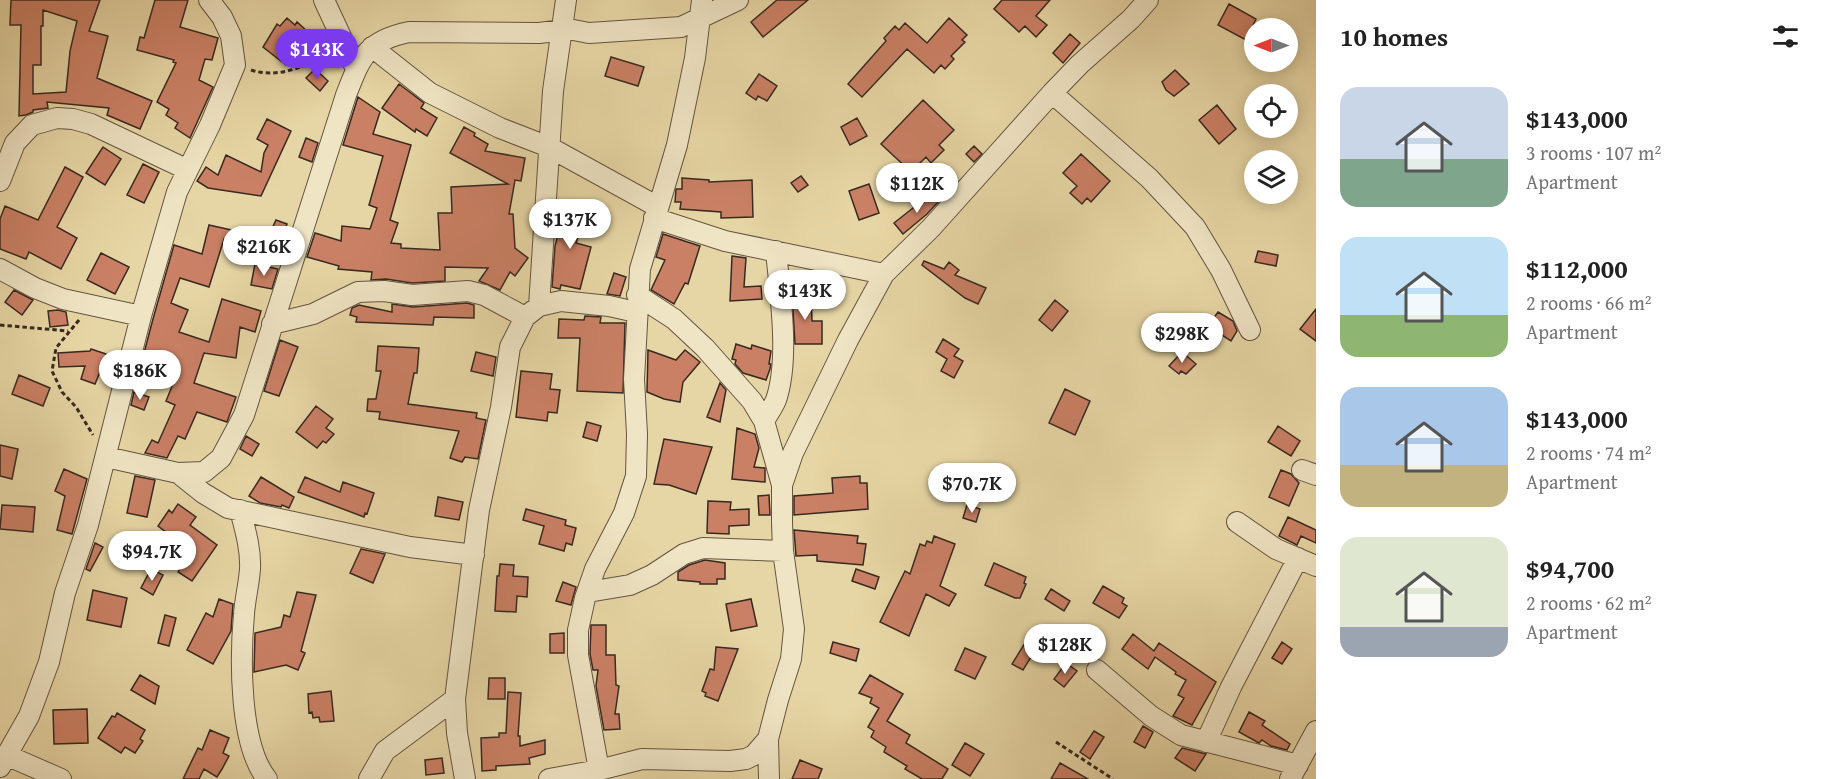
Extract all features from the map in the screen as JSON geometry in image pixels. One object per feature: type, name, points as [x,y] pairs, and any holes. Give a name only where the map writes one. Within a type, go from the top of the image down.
[{"type":"street","points":[[61,779],[4,754],[29,716],[50,662],[65,593],[88,525],[141,316],[177,192],[235,65],[231,36],[222,17],[209,0]]},
{"type":"street","points":[[324,0],[356,69]]},
{"type":"street","points":[[465,779],[457,733],[455,699],[479,510],[501,407],[510,347],[532,311],[554,91],[566,0]]},
{"type":"street","points":[[107,452],[178,473],[204,472],[221,458],[244,415],[335,128],[356,69],[360,60],[372,47],[388,36],[409,32],[539,33],[563,29],[589,33],[681,27],[702,9],[738,0]]},
{"type":"street","points":[[782,485],[793,453],[848,340],[884,274],[931,228],[1052,93],[1080,64],[1131,19],[1148,0]]},
{"type":"street","points":[[599,770],[578,655],[578,630],[596,569],[624,513],[636,476],[637,434],[634,379],[640,269],[677,145],[702,9]]},
{"type":"street","points":[[372,47],[430,93],[500,128],[549,147],[656,212],[725,241],[884,274]]},
{"type":"street","points":[[1052,93],[1149,178],[1195,227],[1221,270],[1250,330]]},
{"type":"street","points":[[0,181],[15,143],[32,125],[57,118],[92,124],[188,170]]},
{"type":"street","points":[[764,421],[776,401],[781,374],[783,319],[776,251]]},
{"type":"street","points":[[0,270],[63,299],[141,316]]},
{"type":"street","points":[[272,324],[313,314],[358,292],[384,291],[412,295],[468,291],[532,311],[561,301],[609,306],[637,303],[674,319],[705,348],[752,401],[764,421],[782,485],[783,551],[795,629],[791,659],[768,739],[769,779]]},
{"type":"street","points":[[178,473],[203,493],[228,508],[410,547],[474,555]]},
{"type":"street","points":[[240,510],[248,540],[250,567],[244,615],[242,666],[245,709],[251,746],[267,779]]},
{"type":"street","points":[[1237,522],[1276,549],[1316,566]]},
{"type":"street","points":[[588,592],[630,585],[652,575],[684,554],[703,548],[783,551]]},
{"type":"street","points":[[1206,742],[1236,676],[1298,558]]},
{"type":"street","points":[[1097,670],[1151,716],[1181,735],[1296,774],[1316,731]]},
{"type":"street","points":[[369,779],[385,752],[455,699]]},
{"type":"street","points":[[549,779],[642,759],[730,761],[746,759],[754,755],[768,739]]},
{"type":"path","points":[[235,65],[262,74],[295,70],[346,47]]},
{"type":"path","points":[[95,305],[68,331],[56,348],[52,371],[55,380],[107,452]]},
{"type":"path","points":[[0,325],[68,331]]},
{"type":"path","points":[[1056,742],[1113,779]]},
{"type":"building","points":[[11,0],[100,0],[89,31],[108,36],[97,78],[152,101],[140,129],[107,115],[109,108],[47,102],[48,108],[33,110],[26,115],[19,116],[21,25],[10,25]],"holes":[[[43,10],[77,21],[70,51],[66,92],[33,94],[33,65],[41,65]]]},
{"type":"building","points":[[155,0],[188,0],[180,27],[218,38],[212,60],[205,59],[199,80],[213,87],[190,138],[175,128],[178,123],[166,115],[169,109],[157,102],[176,63],[173,62],[174,60],[137,50],[140,37],[144,38]]},
{"type":"building","points":[[777,0],[808,0],[763,37],[751,22]]},
{"type":"building","points":[[1002,0],[1050,0],[1036,16],[1047,25],[1036,37],[1025,26],[1019,32],[994,9]]},
{"type":"building","points":[[1229,4],[1254,18],[1244,18],[1244,39],[1218,25]]},
{"type":"building","points":[[287,18],[295,25],[297,22],[307,31],[305,34],[312,40],[303,51],[299,48],[286,65],[263,47],[277,24],[280,26]]},
{"type":"building","points":[[949,18],[967,35],[962,40],[965,42],[951,56],[954,59],[945,69],[941,65],[934,73],[907,49],[862,97],[848,84],[886,41],[884,38],[895,26],[899,30],[905,23],[927,43]]},
{"type":"building","points":[[1070,34],[1080,43],[1063,63],[1053,53]]},
{"type":"building","points":[[611,57],[644,67],[638,86],[605,76]]},
{"type":"building","points":[[315,69],[328,81],[320,91],[306,78]]},
{"type":"building","points":[[1175,70],[1189,84],[1174,96],[1166,90],[1162,82]]},
{"type":"building","points":[[759,74],[777,86],[767,101],[758,96],[756,100],[746,93]]},
{"type":"building","points":[[399,84],[424,103],[421,108],[437,118],[427,136],[416,129],[415,132],[382,108]]},
{"type":"building","points":[[358,97],[380,112],[373,134],[411,145],[390,220],[398,223],[391,243],[401,244],[401,248],[440,250],[438,213],[452,213],[451,187],[508,184],[450,153],[464,127],[488,144],[485,151],[525,158],[521,181],[515,180],[509,214],[513,214],[515,248],[528,258],[515,276],[510,272],[500,290],[479,281],[488,268],[445,267],[445,281],[412,283],[386,279],[371,280],[372,272],[338,269],[339,266],[307,257],[315,233],[341,241],[342,226],[370,229],[377,208],[369,205],[383,156],[343,145]]},
{"type":"building","points":[[923,100],[954,130],[939,145],[944,150],[931,163],[926,157],[911,172],[881,144]]},
{"type":"building","points":[[1217,105],[1236,129],[1219,144],[1199,120]]},
{"type":"building","points":[[857,118],[867,136],[850,145],[841,127]]},
{"type":"building","points":[[267,119],[291,131],[261,196],[208,188],[197,181],[206,167],[218,175],[226,155],[261,172],[264,153],[268,145],[257,139]]},
{"type":"building","points":[[306,138],[318,143],[312,162],[299,157]]},
{"type":"building","points":[[974,146],[982,154],[974,162],[966,154]]},
{"type":"building","points":[[103,147],[121,159],[105,185],[86,173]]},
{"type":"building","points":[[1081,154],[1110,181],[1091,202],[1087,198],[1082,204],[1070,193],[1077,186],[1063,173]]},
{"type":"building","points":[[143,164],[159,172],[144,203],[127,195]]},
{"type":"building","points":[[65,167],[83,177],[57,227],[77,238],[61,269],[29,252],[26,259],[0,249],[0,219],[5,206],[38,220]]},
{"type":"building","points":[[801,176],[808,185],[798,192],[791,183]]},
{"type":"building","points":[[682,178],[709,180],[709,182],[752,180],[753,217],[721,218],[721,212],[680,209],[681,202],[675,202],[676,189],[682,189]]},
{"type":"building","points":[[869,184],[879,213],[859,220],[849,191]]},
{"type":"building","points":[[932,193],[939,201],[903,234],[894,223]]},
{"type":"building","points":[[567,202],[587,210],[576,243],[591,247],[580,289],[561,285],[560,289],[552,287],[555,246]]},
{"type":"building","points":[[276,220],[287,224],[283,235],[271,231]]},
{"type":"building","points":[[209,225],[254,235],[250,247],[224,239],[209,287],[180,278],[171,303],[188,310],[179,332],[209,342],[222,299],[261,311],[255,332],[240,327],[236,358],[204,353],[194,383],[236,397],[227,422],[197,412],[185,439],[178,436],[167,458],[145,453],[152,440],[158,443],[175,405],[166,401],[179,369],[173,367],[174,364],[144,353],[153,319],[174,245],[202,254]]},
{"type":"building","points":[[663,234],[700,246],[688,284],[685,283],[674,304],[651,290],[665,260],[656,257]]},
{"type":"building","points":[[1258,251],[1278,255],[1276,266],[1255,262]]},
{"type":"building","points":[[101,253],[129,267],[115,294],[87,280]]},
{"type":"building","points":[[732,256],[746,258],[744,287],[761,286],[762,299],[730,301]]},
{"type":"building","points":[[924,261],[944,269],[949,262],[959,270],[955,275],[986,288],[978,304],[965,298],[922,265]]},
{"type":"building","points":[[255,264],[278,269],[272,289],[251,285]]},
{"type":"building","points":[[614,273],[626,277],[620,296],[607,294]]},
{"type":"building","points":[[14,290],[33,300],[22,315],[5,302]]},
{"type":"building","points":[[792,294],[811,294],[812,321],[822,321],[822,344],[795,344]]},
{"type":"building","points":[[1055,300],[1068,311],[1052,331],[1039,320]]},
{"type":"building","points":[[467,303],[474,305],[474,318],[434,317],[433,325],[356,322],[357,317],[350,315],[352,308],[359,305],[392,312],[392,304],[413,307]]},
{"type":"building","points":[[1316,309],[1316,341],[1300,329]]},
{"type":"building","points":[[48,311],[66,312],[68,325],[50,327]]},
{"type":"building","points":[[1218,312],[1233,321],[1237,331],[1231,341],[1208,326]]},
{"type":"building","points":[[585,316],[601,317],[600,323],[625,323],[623,393],[577,391],[580,338],[558,338],[559,319],[584,320]]},
{"type":"building","points":[[943,339],[959,349],[954,356],[963,361],[954,378],[941,371],[947,359],[936,352]]},
{"type":"building","points":[[280,340],[298,347],[279,396],[264,391]]},
{"type":"building","points":[[736,344],[751,349],[752,345],[771,351],[769,364],[771,364],[766,380],[743,373],[735,364],[736,360],[732,359]]},
{"type":"building","points":[[378,346],[419,348],[417,373],[414,373],[408,404],[477,413],[476,418],[486,420],[478,459],[465,457],[462,462],[450,458],[459,431],[379,419],[380,412],[367,411],[368,399],[376,399],[381,371],[376,371]]},
{"type":"building","points":[[91,349],[118,358],[114,372],[102,367],[95,384],[81,379],[85,366],[59,367],[58,353],[90,351]]},
{"type":"building","points":[[648,350],[676,360],[685,350],[700,362],[683,382],[680,402],[647,392]]},
{"type":"building","points":[[476,352],[496,357],[493,376],[471,371]]},
{"type":"building","points":[[1182,352],[1196,364],[1186,374],[1181,371],[1179,374],[1169,366]]},
{"type":"building","points":[[521,371],[552,374],[550,389],[560,390],[557,413],[548,412],[547,421],[516,417]]},
{"type":"building","points":[[19,375],[50,388],[43,406],[12,394]]},
{"type":"building","points":[[720,383],[726,390],[720,422],[707,417]]},
{"type":"building","points":[[1065,389],[1090,401],[1075,435],[1049,423]]},
{"type":"building","points":[[134,392],[149,397],[144,410],[131,405]]},
{"type":"building","points":[[316,406],[333,419],[326,428],[334,434],[326,443],[323,441],[317,448],[296,432]]},
{"type":"building","points":[[587,422],[601,426],[597,441],[583,437]]},
{"type":"building","points":[[1278,426],[1300,441],[1291,456],[1268,442]]},
{"type":"building","points":[[737,428],[755,434],[759,448],[754,467],[765,468],[765,482],[732,479]]},
{"type":"building","points":[[246,436],[259,444],[252,456],[240,449]]},
{"type":"building","points":[[664,439],[712,447],[696,494],[669,485],[654,484]]},
{"type":"building","points":[[0,445],[18,449],[12,479],[0,476]]},
{"type":"building","points":[[64,469],[87,479],[72,534],[57,530],[65,496],[55,491]]},
{"type":"building","points":[[1281,470],[1291,474],[1299,483],[1289,506],[1269,497]]},
{"type":"building","points":[[135,476],[155,480],[147,517],[127,513]]},
{"type":"building","points":[[860,476],[860,483],[867,483],[868,509],[794,515],[794,496],[833,493],[832,478]]},
{"type":"building","points":[[261,477],[294,497],[289,508],[260,503],[249,496]]},
{"type":"building","points":[[305,477],[340,492],[343,482],[374,493],[367,514],[365,513],[364,517],[298,492]]},
{"type":"building","points":[[769,495],[770,515],[759,515],[758,496]]},
{"type":"building","points":[[438,497],[463,502],[459,520],[435,516]]},
{"type":"building","points":[[708,501],[731,502],[730,510],[749,509],[749,525],[729,526],[729,534],[707,533]]},
{"type":"building","points":[[178,504],[196,517],[190,525],[217,545],[192,581],[178,572],[191,551],[158,526],[169,510],[172,513]]},
{"type":"building","points":[[2,505],[35,507],[33,532],[0,529]]},
{"type":"building","points":[[967,505],[980,509],[976,522],[963,518]]},
{"type":"building","points":[[526,509],[566,520],[565,525],[576,528],[572,545],[566,543],[564,551],[539,544],[544,526],[523,520]]},
{"type":"building","points":[[1288,517],[1316,530],[1316,543],[1301,536],[1297,545],[1279,536]]},
{"type":"building","points":[[794,530],[858,536],[857,543],[866,544],[863,565],[817,561],[817,555],[796,556]]},
{"type":"building","points":[[934,536],[955,544],[940,586],[956,594],[949,606],[926,594],[909,636],[880,622],[905,571],[910,574],[920,544],[925,546],[927,541],[932,543]]},
{"type":"building","points":[[95,543],[103,547],[90,571],[86,569]]},
{"type":"building","points":[[361,549],[385,554],[373,583],[350,573]]},
{"type":"building","points":[[705,560],[725,563],[725,579],[717,579],[717,584],[678,580],[678,572],[689,565]]},
{"type":"building","points":[[994,563],[1026,577],[1024,583],[1026,584],[1020,598],[985,585]]},
{"type":"building","points":[[500,564],[514,565],[513,576],[528,577],[527,597],[517,596],[516,612],[495,611]]},
{"type":"building","points":[[151,569],[163,575],[153,595],[141,588]]},
{"type":"building","points":[[856,569],[879,577],[875,589],[852,581]]},
{"type":"building","points":[[563,582],[576,587],[571,605],[556,601]]},
{"type":"building","points":[[1103,586],[1124,598],[1122,603],[1127,606],[1119,618],[1093,603]]},
{"type":"building","points":[[1051,589],[1070,601],[1064,611],[1045,599]]},
{"type":"building","points":[[93,590],[127,598],[121,627],[87,620]]},
{"type":"building","points":[[297,592],[316,595],[301,651],[305,653],[298,670],[286,665],[254,672],[255,633],[281,627],[284,615],[290,617]]},
{"type":"building","points":[[219,599],[233,604],[231,631],[213,664],[187,650],[206,613],[213,617]]},
{"type":"building","points":[[751,599],[757,626],[731,631],[726,604]]},
{"type":"building","points":[[165,615],[176,618],[169,646],[158,643]]},
{"type":"building","points":[[591,625],[606,625],[606,655],[615,655],[616,685],[619,686],[615,714],[619,714],[620,729],[604,730],[596,686],[598,670],[593,670],[590,654]]},
{"type":"building","points":[[564,633],[564,653],[550,653],[550,634]]},
{"type":"building","points":[[1133,634],[1154,651],[1159,643],[1216,682],[1192,725],[1173,716],[1184,698],[1178,695],[1186,680],[1155,657],[1148,669],[1122,649]]},
{"type":"building","points":[[833,642],[859,649],[856,661],[830,653]]},
{"type":"building","points":[[1282,642],[1292,649],[1282,664],[1272,658]]},
{"type":"building","points":[[1025,643],[1036,649],[1023,670],[1012,664]]},
{"type":"building","points":[[716,647],[738,649],[718,701],[705,696],[706,693],[702,691],[710,669],[714,670]]},
{"type":"building","points":[[965,648],[986,657],[975,679],[955,670]]},
{"type":"building","points":[[1066,663],[1077,671],[1064,687],[1054,679]]},
{"type":"building","points":[[140,675],[159,686],[155,704],[131,690]]},
{"type":"building","points":[[870,675],[903,694],[887,721],[910,735],[906,743],[948,769],[942,779],[922,779],[905,769],[907,766],[884,752],[886,747],[871,737],[874,731],[868,727],[879,708],[870,703],[872,698],[859,693]]},
{"type":"building","points":[[489,678],[505,678],[505,699],[488,699]]},
{"type":"building","points":[[331,691],[334,721],[320,722],[319,717],[313,718],[312,712],[309,713],[308,694]]},
{"type":"building","points":[[508,692],[521,693],[518,736],[520,736],[520,746],[545,740],[545,754],[529,758],[530,764],[496,766],[496,770],[482,771],[481,738],[499,737],[499,733],[506,733]]},
{"type":"building","points":[[87,709],[88,743],[54,744],[53,710]]},
{"type":"building","points":[[1249,712],[1265,721],[1262,725],[1290,744],[1287,750],[1271,746],[1262,740],[1259,743],[1239,732]]},
{"type":"building","points":[[117,713],[145,730],[140,739],[143,741],[135,753],[125,747],[121,753],[98,738],[112,716],[115,717]]},
{"type":"building","points":[[1143,726],[1153,732],[1145,748],[1134,742]]},
{"type":"building","points":[[210,730],[229,738],[223,753],[229,756],[222,769],[217,777],[204,769],[199,779],[183,779],[198,748],[202,750]]},
{"type":"building","points":[[1094,731],[1104,737],[1090,759],[1080,752]]},
{"type":"building","points":[[965,743],[984,754],[970,776],[952,765]]},
{"type":"building","points":[[1182,748],[1206,754],[1195,771],[1175,758]]},
{"type":"building","points":[[442,758],[444,773],[426,775],[425,760]]},
{"type":"building","points":[[800,760],[822,769],[818,779],[792,779]]},
{"type":"building","points":[[1060,763],[1088,779],[1051,779]]}]
